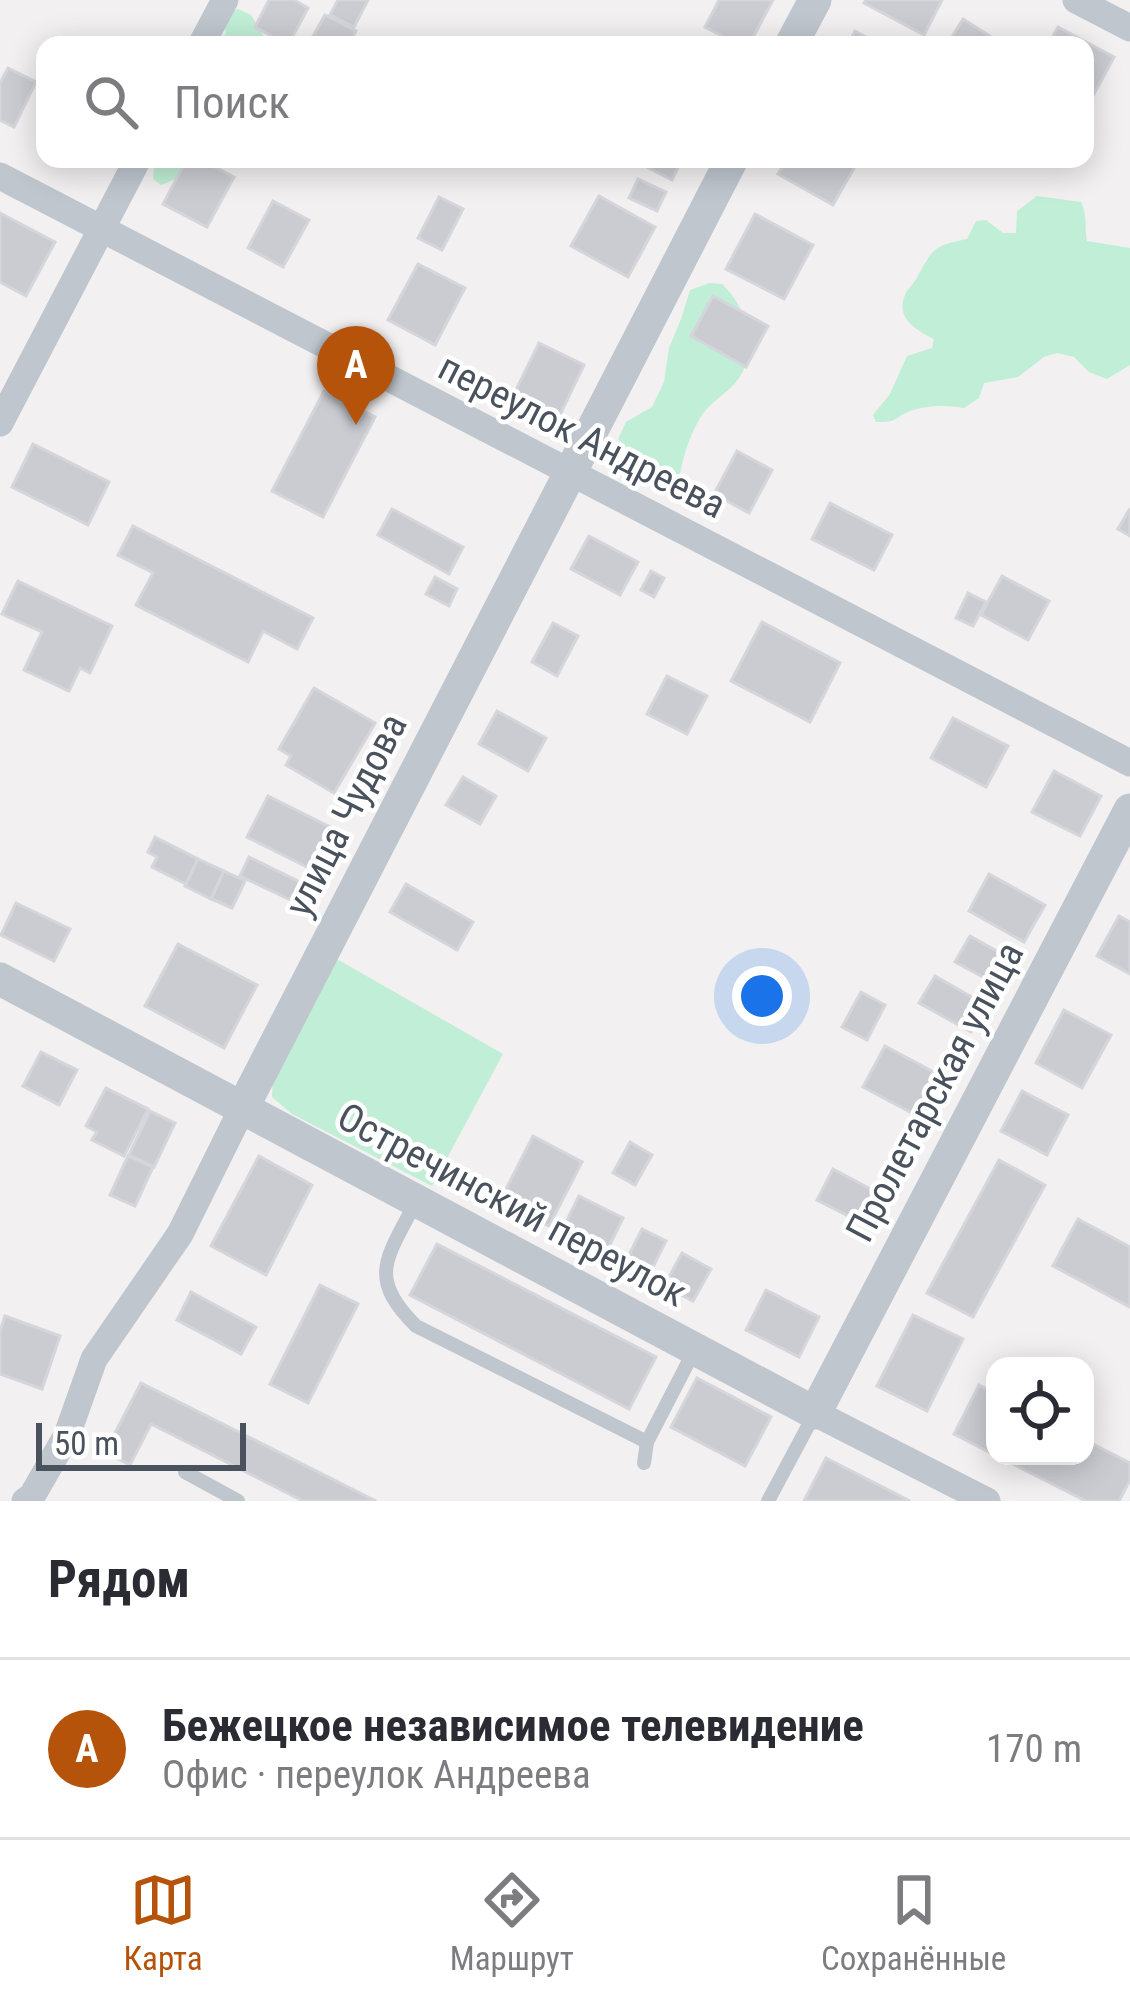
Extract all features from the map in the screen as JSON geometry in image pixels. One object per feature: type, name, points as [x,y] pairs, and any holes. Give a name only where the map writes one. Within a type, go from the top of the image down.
[{"type":"street","points":[[206,36],[225,0]]},
{"type":"street","points":[[796,36],[814,0]]},
{"type":"street","points":[[1076,0],[1130,28]]},
{"type":"street","points":[[0,423],[134,168]]},
{"type":"street","name":"улица Чудова","points":[[26,1501],[67,1436],[94,1359],[180,1234],[727,168]]},
{"type":"street","name":"переулок Андреева","points":[[0,176],[1130,763]]},
{"type":"street","name":"Пролетарская улица","points":[[815,1413],[1130,810]]},
{"type":"street","name":"Остречинский переулок","points":[[0,979],[987,1501]]},
{"type":"lane","points":[[416,1201],[388,1258],[383,1281],[397,1307],[416,1326],[647,1442]]},
{"type":"lane","points":[[644,1463],[647,1442],[695,1349]]},
{"type":"lane","points":[[768,1501],[815,1413]]},
{"type":"lane","points":[[185,1472],[238,1501]]},
{"type":"green space","points":[[238,9],[251,15],[264,36],[224,36],[227,13]]},
{"type":"green space","points":[[154,168],[192,168],[161,185],[153,179]]},
{"type":"green space","points":[[1037,196],[1081,202],[1087,241],[1130,248],[1130,365],[1107,379],[1089,372],[1074,357],[1057,353],[1018,377],[984,383],[979,398],[964,408],[926,407],[876,422],[873,415],[890,394],[907,356],[932,348],[934,339],[909,323],[903,311],[906,293],[930,255],[946,244],[967,239],[976,221],[986,220],[1003,233],[1016,233],[1017,211]]},
{"type":"green space","points":[[722,284],[738,304],[748,328],[749,353],[739,378],[700,418],[685,453],[678,490],[669,494],[633,474],[616,457],[619,437],[626,422],[652,407],[664,382],[669,348],[690,290]]},
{"type":"green space","points":[[335,958],[503,1054],[432,1186],[292,1114],[272,1097],[273,1075]]},
{"type":"building","points":[[269,0],[294,0],[308,8],[293,36],[272,36],[255,27]]},
{"type":"building","points":[[338,0],[368,0],[354,27],[330,15]]},
{"type":"building","points":[[719,0],[773,0],[754,36],[722,36],[705,27]]},
{"type":"building","points":[[942,0],[924,35],[864,3]]},
{"type":"building","points":[[325,15],[356,31],[354,36],[313,36]]},
{"type":"building","points":[[963,19],[990,36],[953,36]]},
{"type":"building","points":[[1058,27],[1075,36],[1053,36]]},
{"type":"building","points":[[1094,46],[1114,57],[1094,94]]},
{"type":"building","points":[[8,68],[36,82],[14,127],[0,120],[0,83]]},
{"type":"building","points":[[182,168],[217,168],[234,177],[207,227],[163,204]]},
{"type":"building","points":[[649,168],[678,168],[672,180]]},
{"type":"building","points":[[782,168],[854,168],[833,205],[778,174]]},
{"type":"building","points":[[638,179],[666,192],[657,211],[629,198]]},
{"type":"building","points":[[599,196],[655,227],[628,277],[571,246]]},
{"type":"building","points":[[439,197],[463,209],[442,250],[418,238]]},
{"type":"building","points":[[273,201],[309,220],[283,267],[248,248]]},
{"type":"building","points":[[0,213],[55,242],[26,296],[0,282]]},
{"type":"building","points":[[755,214],[813,245],[784,299],[726,269]]},
{"type":"building","points":[[418,264],[465,288],[435,345],[388,320]]},
{"type":"building","points":[[713,296],[768,326],[746,367],[691,336]]},
{"type":"building","points":[[539,343],[584,365],[556,423],[511,400]]},
{"type":"building","points":[[324,391],[375,417],[323,517],[272,491]]},
{"type":"building","points":[[33,444],[109,482],[88,525],[12,487]]},
{"type":"building","points":[[737,451],[772,470],[749,513],[714,494]]},
{"type":"building","points":[[830,503],[892,535],[874,570],[812,539]]},
{"type":"building","points":[[392,509],[463,547],[449,574],[378,535]]},
{"type":"building","points":[[1130,511],[1130,536],[1118,529]]},
{"type":"building","points":[[133,526],[313,618],[297,649],[263,631],[248,662],[136,605],[153,573],[118,555]]},
{"type":"building","points":[[589,536],[638,562],[620,595],[571,569]]},
{"type":"building","points":[[651,571],[664,578],[654,597],[641,590]]},
{"type":"building","points":[[1002,576],[1049,601],[1028,640],[981,615]]},
{"type":"building","points":[[435,577],[457,589],[449,606],[426,594]]},
{"type":"building","points":[[18,581],[112,626],[90,673],[80,668],[69,691],[24,670],[42,632],[2,614]]},
{"type":"building","points":[[968,593],[986,602],[973,626],[956,618]]},
{"type":"building","points":[[762,622],[840,663],[810,722],[731,681]]},
{"type":"building","points":[[553,623],[578,636],[557,676],[532,662]]},
{"type":"building","points":[[667,676],[707,696],[687,734],[647,714]]},
{"type":"building","points":[[314,688],[375,723],[334,793],[286,765],[291,756],[279,749]]},
{"type":"building","points":[[497,711],[546,738],[528,771],[479,744]]},
{"type":"building","points":[[953,718],[1008,746],[986,787],[931,758]]},
{"type":"building","points":[[1054,771],[1101,796],[1080,836],[1032,812]]},
{"type":"building","points":[[463,777],[496,796],[480,824],[446,805]]},
{"type":"building","points":[[268,796],[334,829],[313,870],[247,837]]},
{"type":"building","points":[[155,837],[198,859],[186,884],[152,867],[157,857],[148,852]]},
{"type":"building","points":[[249,857],[304,884],[295,902],[240,876]]},
{"type":"building","points":[[198,859],[224,871],[211,899],[185,886]]},
{"type":"building","points":[[224,871],[245,881],[232,908],[211,899]]},
{"type":"building","points":[[989,874],[1045,905],[1024,942],[969,911]]},
{"type":"building","points":[[406,884],[473,922],[457,950],[390,912]]},
{"type":"building","points":[[16,903],[70,929],[54,961],[1,935]]},
{"type":"building","points":[[1119,916],[1130,922],[1130,974],[1097,956]]},
{"type":"building","points":[[970,936],[1011,959],[996,984],[955,962]]},
{"type":"building","points":[[178,944],[257,985],[224,1048],[145,1006]]},
{"type":"building","points":[[935,976],[986,1005],[971,1032],[919,1003]]},
{"type":"building","points":[[861,992],[885,1005],[867,1040],[842,1027]]},
{"type":"building","points":[[1064,1010],[1111,1035],[1082,1088],[1036,1063]]},
{"type":"building","points":[[885,1046],[945,1078],[923,1119],[863,1087]]},
{"type":"building","points":[[41,1052],[77,1070],[59,1105],[23,1086]]},
{"type":"building","points":[[106,1088],[148,1109],[124,1156],[92,1140],[97,1132],[86,1126]]},
{"type":"building","points":[[1022,1091],[1068,1115],[1047,1155],[1001,1131]]},
{"type":"building","points":[[150,1111],[175,1123],[154,1167],[129,1155]]},
{"type":"building","points":[[533,1136],[582,1162],[549,1226],[500,1201]]},
{"type":"building","points":[[630,1142],[652,1155],[635,1185],[613,1173]]},
{"type":"building","points":[[128,1156],[153,1167],[135,1206],[110,1195]]},
{"type":"building","points":[[259,1156],[312,1185],[266,1275],[211,1246]]},
{"type":"building","points":[[999,1160],[1045,1185],[973,1317],[927,1293]]},
{"type":"building","points":[[833,1169],[882,1195],[866,1225],[817,1200]]},
{"type":"building","points":[[579,1196],[623,1218],[605,1255],[561,1232]]},
{"type":"building","points":[[1078,1219],[1130,1247],[1130,1307],[1053,1266]]},
{"type":"building","points":[[642,1229],[666,1241],[648,1277],[624,1265]]},
{"type":"building","points":[[437,1244],[656,1357],[629,1409],[410,1295]]},
{"type":"building","points":[[682,1253],[711,1269],[693,1301],[664,1286]]},
{"type":"building","points":[[320,1285],[358,1304],[308,1403],[270,1384]]},
{"type":"building","points":[[766,1290],[819,1317],[799,1357],[746,1330]]},
{"type":"building","points":[[191,1292],[256,1327],[241,1354],[177,1320]]},
{"type":"building","points":[[913,1315],[963,1339],[927,1411],[877,1386]]},
{"type":"building","points":[[5,1316],[60,1336],[42,1389],[0,1374],[0,1331]]},
{"type":"building","points":[[697,1378],[771,1417],[745,1466],[671,1427]]},
{"type":"building","points":[[141,1383],[376,1501],[303,1501],[151,1424],[130,1465],[105,1452]]},
{"type":"building","points":[[979,1385],[986,1389],[986,1450],[954,1434]]},
{"type":"building","points":[[1094,1445],[1130,1463],[1130,1480],[1119,1501],[1086,1501],[1015,1465],[1094,1465]]},
{"type":"building","points":[[826,1458],[910,1501],[804,1501]]},
{"type":"place","name":"Бежецкое независимое телевидение","points":[[356,425]]}]
